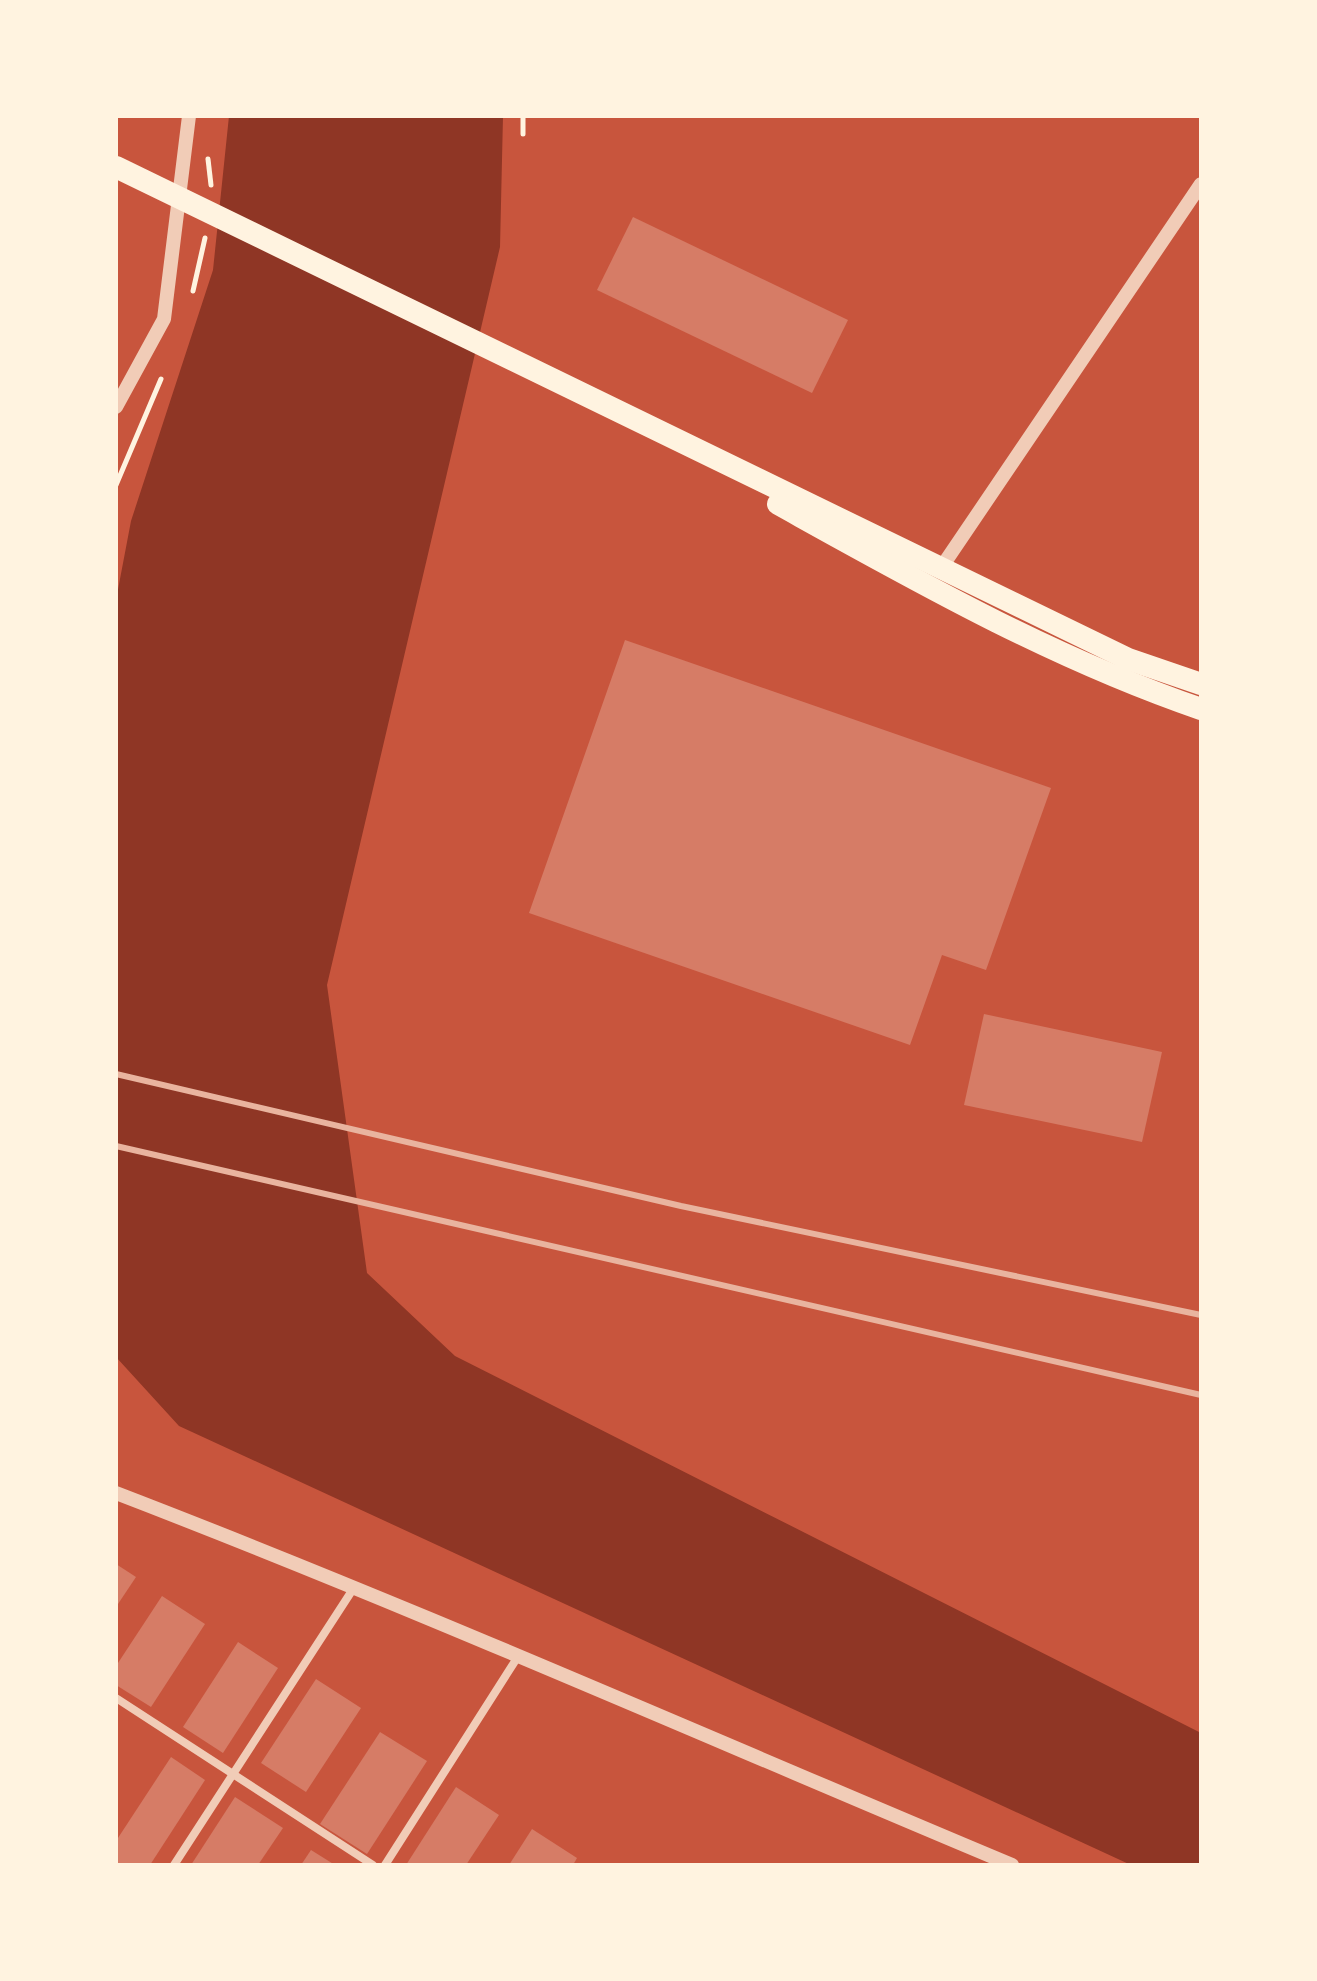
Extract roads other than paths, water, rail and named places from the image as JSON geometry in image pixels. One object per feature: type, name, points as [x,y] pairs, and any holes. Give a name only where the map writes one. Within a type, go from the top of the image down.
[{"type":"highway","points":[[116,167],[1128,659],[1201,684]]},
{"type":"highway","points":[[557,381],[930,588],[1118,680],[1201,709]]},
{"type":"street","points":[[116,407],[164,319],[189,116]]},
{"type":"street","points":[[941,568],[1201,184]]},
{"type":"street","points":[[116,1493],[355,1585],[517,1658],[1012,1865]]},
{"type":"street","points":[[174,1865],[355,1585]]},
{"type":"street","points":[[385,1865],[517,1658]]},
{"type":"street","points":[[116,1698],[373,1865]]},
{"type":"railway","points":[[116,1074],[681,1206],[1201,1315]]},
{"type":"railway","points":[[116,1146],[1201,1395]]}]
